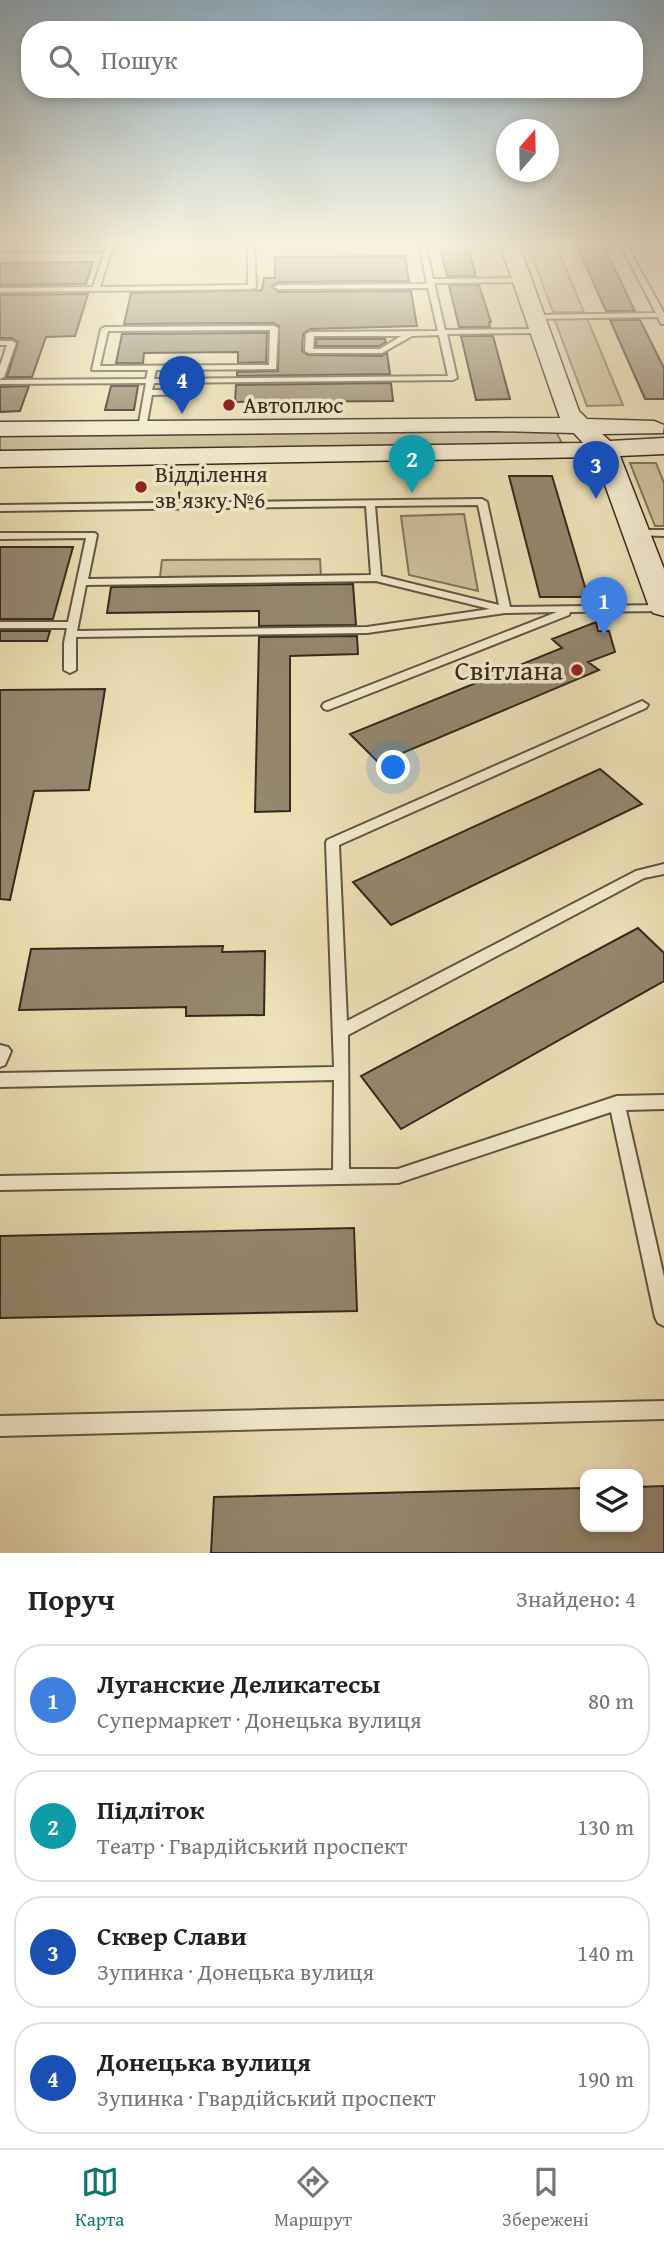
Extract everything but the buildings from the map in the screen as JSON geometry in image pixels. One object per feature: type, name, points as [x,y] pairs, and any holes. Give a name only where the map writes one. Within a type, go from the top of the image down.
[{"type":"main road","points":[[534,314],[568,413],[605,451],[664,608]]},
{"type":"main road","points":[[0,429],[580,425],[664,428]]},
{"type":"main road","points":[[0,458],[605,451],[664,446]]},
{"type":"lane","points":[[0,383],[453,378],[437,314]]},
{"type":"lane","points":[[409,334],[382,351],[309,351],[310,334],[444,333],[537,324],[663,318]]},
{"type":"lane","points":[[274,328],[273,367],[152,368],[95,368],[105,329],[274,328]]},
{"type":"lane","points":[[0,343],[12,343],[0,377]]},
{"type":"lane","points":[[142,428],[152,368]]},
{"type":"lane","points":[[148,393],[187,392]]},
{"type":"lane","points":[[0,508],[482,502],[505,610]]},
{"type":"lane","points":[[370,503],[376,578]]},
{"type":"lane","points":[[636,533],[664,533]]},
{"type":"lane","points":[[0,536],[92,535],[72,630],[69,670]]},
{"type":"lane","points":[[82,582],[376,578],[505,610]]},
{"type":"lane","points":[[0,625],[72,630],[367,631],[505,610],[664,608]]},
{"type":"lane","points":[[328,706],[571,611]]},
{"type":"lane","points":[[341,1175],[342,1073],[332,843],[642,705]]},
{"type":"lane","points":[[340,1032],[641,874],[664,869]]},
{"type":"lane","points":[[0,1051],[3,1051],[0,1062]]},
{"type":"lane","points":[[0,1080],[342,1073]]},
{"type":"lane","points":[[0,1183],[398,1176],[617,1103],[664,1102]]},
{"type":"lane","points":[[617,1103],[664,1317]]},
{"type":"lane","points":[[0,1426],[664,1410]]},
{"type":"shaded area","points":[[554,318],[587,318],[623,405],[587,406]]},
{"type":"shaded area","points":[[546,429],[556,432],[561,441],[558,444],[0,452],[0,435]]},
{"type":"shaded area","points":[[630,463],[656,463],[664,483],[664,526],[655,526]]},
{"type":"shaded area","points":[[464,514],[478,591],[409,575],[401,516]]},
{"type":"shaded area","points":[[320,559],[321,576],[160,577],[162,560]]},
{"type":"place","name":"Автоплюс","points":[[229,405]]},
{"type":"place","name":"Донецька вулиця","points":[[182,414]]},
{"type":"place","name":"Відділення зв'язку №6","points":[[141,487]]},
{"type":"place","name":"Підліток","points":[[412,493]]},
{"type":"place","name":"Сквер Слави","points":[[596,499]]},
{"type":"place","name":"Луганские Деликатесы","points":[[604,635]]},
{"type":"place","name":"Світлана","points":[[577,670]]}]
